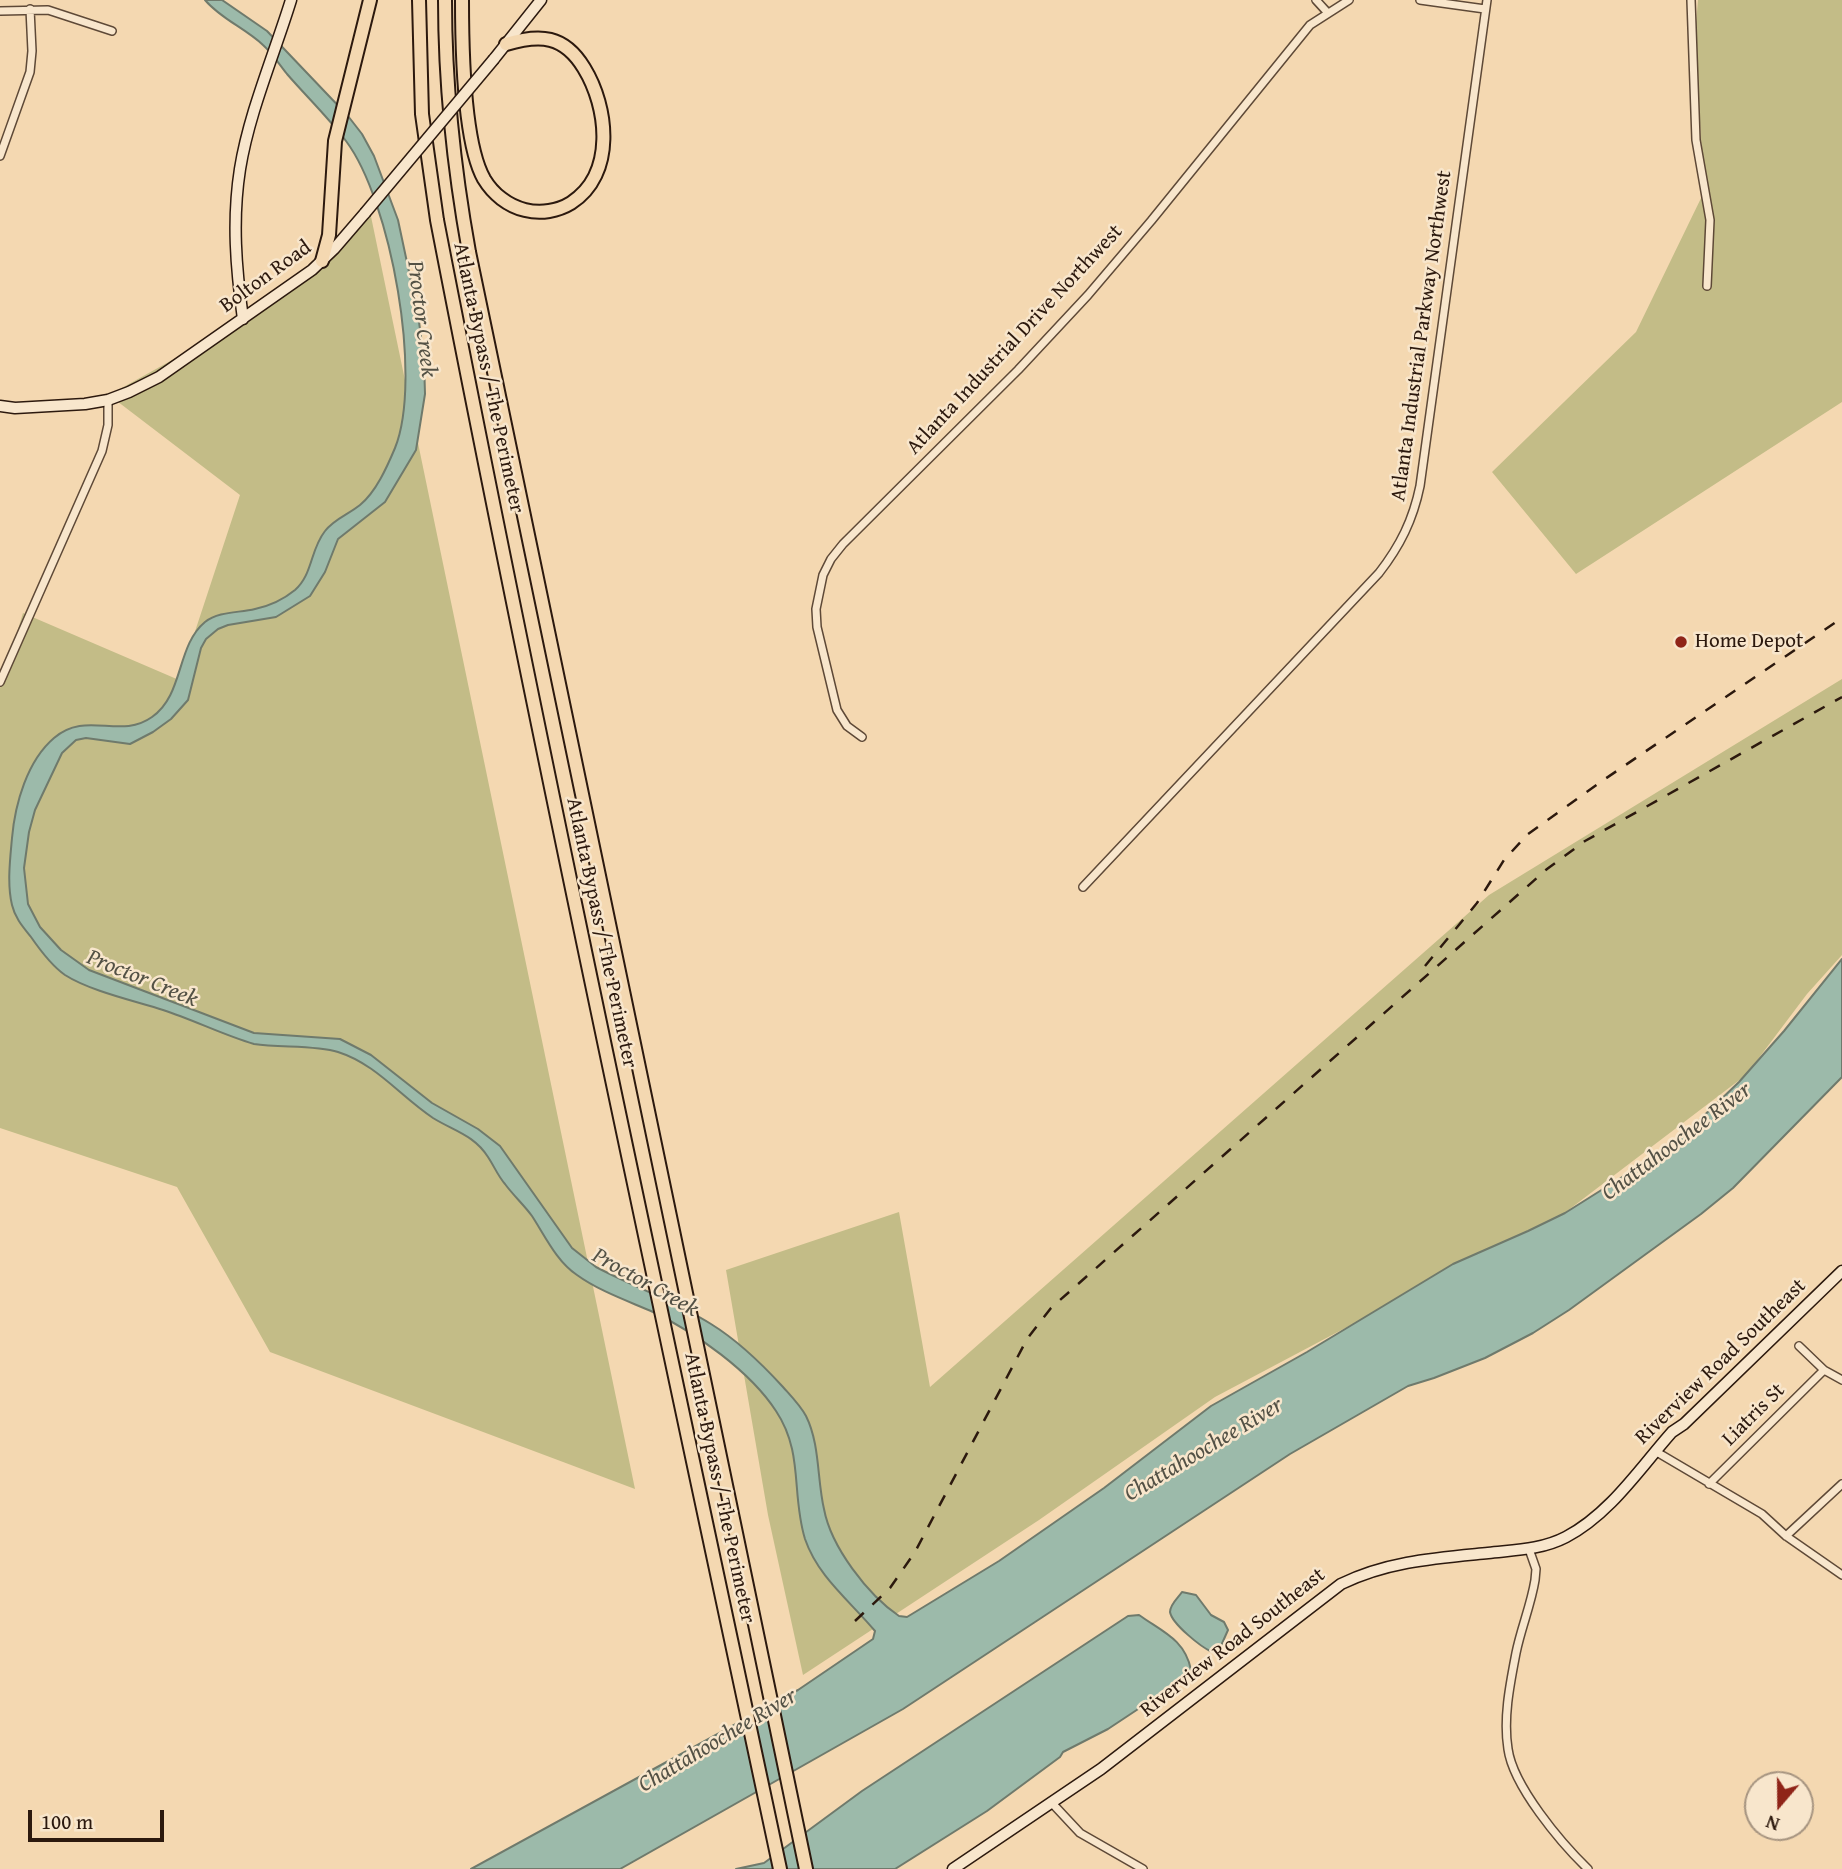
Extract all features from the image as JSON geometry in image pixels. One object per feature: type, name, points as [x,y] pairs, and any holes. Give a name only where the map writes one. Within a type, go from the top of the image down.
[{"type":"highway","points":[[323,261],[329,235],[335,141],[370,0]]},
{"type":"highway","name":"Atlanta Bypass / The Perimeter","points":[[418,0],[422,114],[437,220],[588,971],[780,1869]]},
{"type":"highway","name":"Atlanta Bypass / The Perimeter","points":[[445,0],[451,131],[459,196],[806,1869]]},
{"type":"highway","points":[[462,0],[469,124],[478,166],[490,187],[508,204],[531,212],[556,210],[586,190],[599,166],[604,135],[598,100],[585,69],[564,46],[542,38],[529,38],[506,44]]},
{"type":"street","points":[[243,319],[237,277],[236,204],[248,130],[291,0]]},
{"type":"street","name":"Bolton Road","points":[[0,406],[61,406],[108,400],[159,377],[323,261],[541,0]]},
{"type":"street","points":[[1316,0],[1327,12]]},
{"type":"street","name":"Atlanta Industrial Drive Northwest","points":[[862,737],[848,726],[837,710],[817,627],[818,591],[831,559],[1018,370],[1088,295],[1310,25],[1349,0]]},
{"type":"street","points":[[1420,0],[1485,9]]},
{"type":"street","name":"Atlanta Industrial Parkway Northwest","points":[[1083,887],[1378,573],[1395,553],[1407,530],[1420,486],[1487,0]]},
{"type":"street","points":[[1691,0],[1696,140],[1710,220],[1707,286]]},
{"type":"street","points":[[0,11],[30,9],[65,14],[112,31]]},
{"type":"street","points":[[0,156],[30,72],[30,9]]},
{"type":"street","points":[[0,682],[102,451],[108,425],[108,400]]},
{"type":"street","name":"Riverview Road Southeast","points":[[953,1869],[1128,1748],[1341,1584],[1385,1566],[1549,1545],[1583,1527],[1607,1506],[1672,1432],[1684,1424],[1842,1271]]},
{"type":"street","points":[[1799,1346],[1824,1370],[1842,1380]]},
{"type":"street","name":"Liatris St","points":[[1709,1484],[1824,1370]]},
{"type":"street","points":[[1655,1451],[1762,1514],[1786,1536],[1842,1575]]},
{"type":"street","points":[[1786,1536],[1842,1484]]},
{"type":"street","points":[[1529,1549],[1536,1569],[1535,1580],[1510,1690],[1507,1717],[1508,1751],[1522,1786],[1547,1822],[1588,1869]]},
{"type":"street","points":[[1051,1802],[1080,1832],[1143,1869]]},
{"type":"shaded area","points":[[1698,0],[1842,0],[1842,402],[1576,574],[1492,472],[1636,332],[1704,192],[1695,36]]},
{"type":"shaded area","points":[[368,202],[635,1489],[270,1352],[177,1187],[0,1128],[0,688],[23,613],[179,680],[240,495],[109,395],[230,328],[314,275]]},
{"type":"shaded area","points":[[1842,679],[1842,955],[1807,994],[1746,1075],[1550,1224],[1417,1290],[1215,1397],[1039,1520],[803,1675],[768,1515],[726,1270],[899,1212],[930,1387],[1489,895]]},
{"type":"water","name":"Chattahoochee River","points":[[205,0],[222,0],[267,31],[348,116],[374,156],[398,220],[418,314],[425,394],[416,450],[385,502],[338,539],[325,572],[310,596],[276,617],[228,625],[206,639],[201,648],[188,700],[171,719],[130,744],[86,738],[76,740],[62,753],[35,810],[29,832],[24,868],[28,904],[40,927],[61,950],[89,970],[254,1033],[340,1039],[371,1055],[432,1103],[478,1129],[500,1146],[572,1248],[596,1267],[683,1308],[721,1330],[758,1361],[795,1401],[811,1427],[824,1509],[834,1539],[863,1583],[899,1616],[907,1617],[999,1561],[1104,1488],[1211,1406],[1453,1264],[1565,1213],[1657,1155],[1690,1129],[1739,1082],[1842,959],[1842,1077],[1733,1188],[1569,1310],[1533,1333],[1485,1358],[1408,1386],[1290,1454],[903,1709],[620,1869],[471,1869],[798,1690],[873,1639],[875,1631],[826,1577],[811,1553],[801,1522],[790,1442],[785,1427],[765,1396],[721,1354],[687,1331],[653,1312],[595,1286],[570,1270],[557,1256],[532,1216],[476,1143],[433,1118],[376,1072],[352,1057],[319,1048],[254,1044],[75,981],[42,952],[15,914],[9,880],[14,825],[19,797],[36,759],[54,738],[66,730],[91,725],[128,726],[152,717],[170,696],[189,644],[205,622],[223,614],[266,606],[295,590],[305,577],[325,531],[366,500],[376,486],[395,448],[403,417],[404,336],[398,291],[377,204],[362,169],[339,132],[266,48],[249,33],[218,13]]},
{"type":"water","points":[[1182,1592],[1196,1595],[1211,1615],[1224,1622],[1228,1630],[1220,1648],[1212,1652],[1176,1623],[1170,1612],[1171,1606]]},
{"type":"water","points":[[1139,1615],[1178,1643],[1191,1670],[1185,1678],[1108,1729],[1063,1752],[1060,1757],[987,1811],[895,1869],[736,1869],[764,1863],[862,1791],[1128,1616]]},
{"type":"railway","points":[[1425,966],[1477,903],[1504,860],[1528,834],[1842,618]]},
{"type":"railway","points":[[855,1621],[890,1588],[915,1552],[1027,1339],[1051,1308],[1547,869],[1585,841],[1842,697]]},
{"type":"place","name":"Home Depot","points":[[1681,642]]},
{"type":"water label","name":"Proctor Creek","points":[[421,319]]},
{"type":"water label","name":"Proctor Creek","points":[[142,979]]},
{"type":"water label","name":"Proctor Creek","points":[[645,1283]]}]
